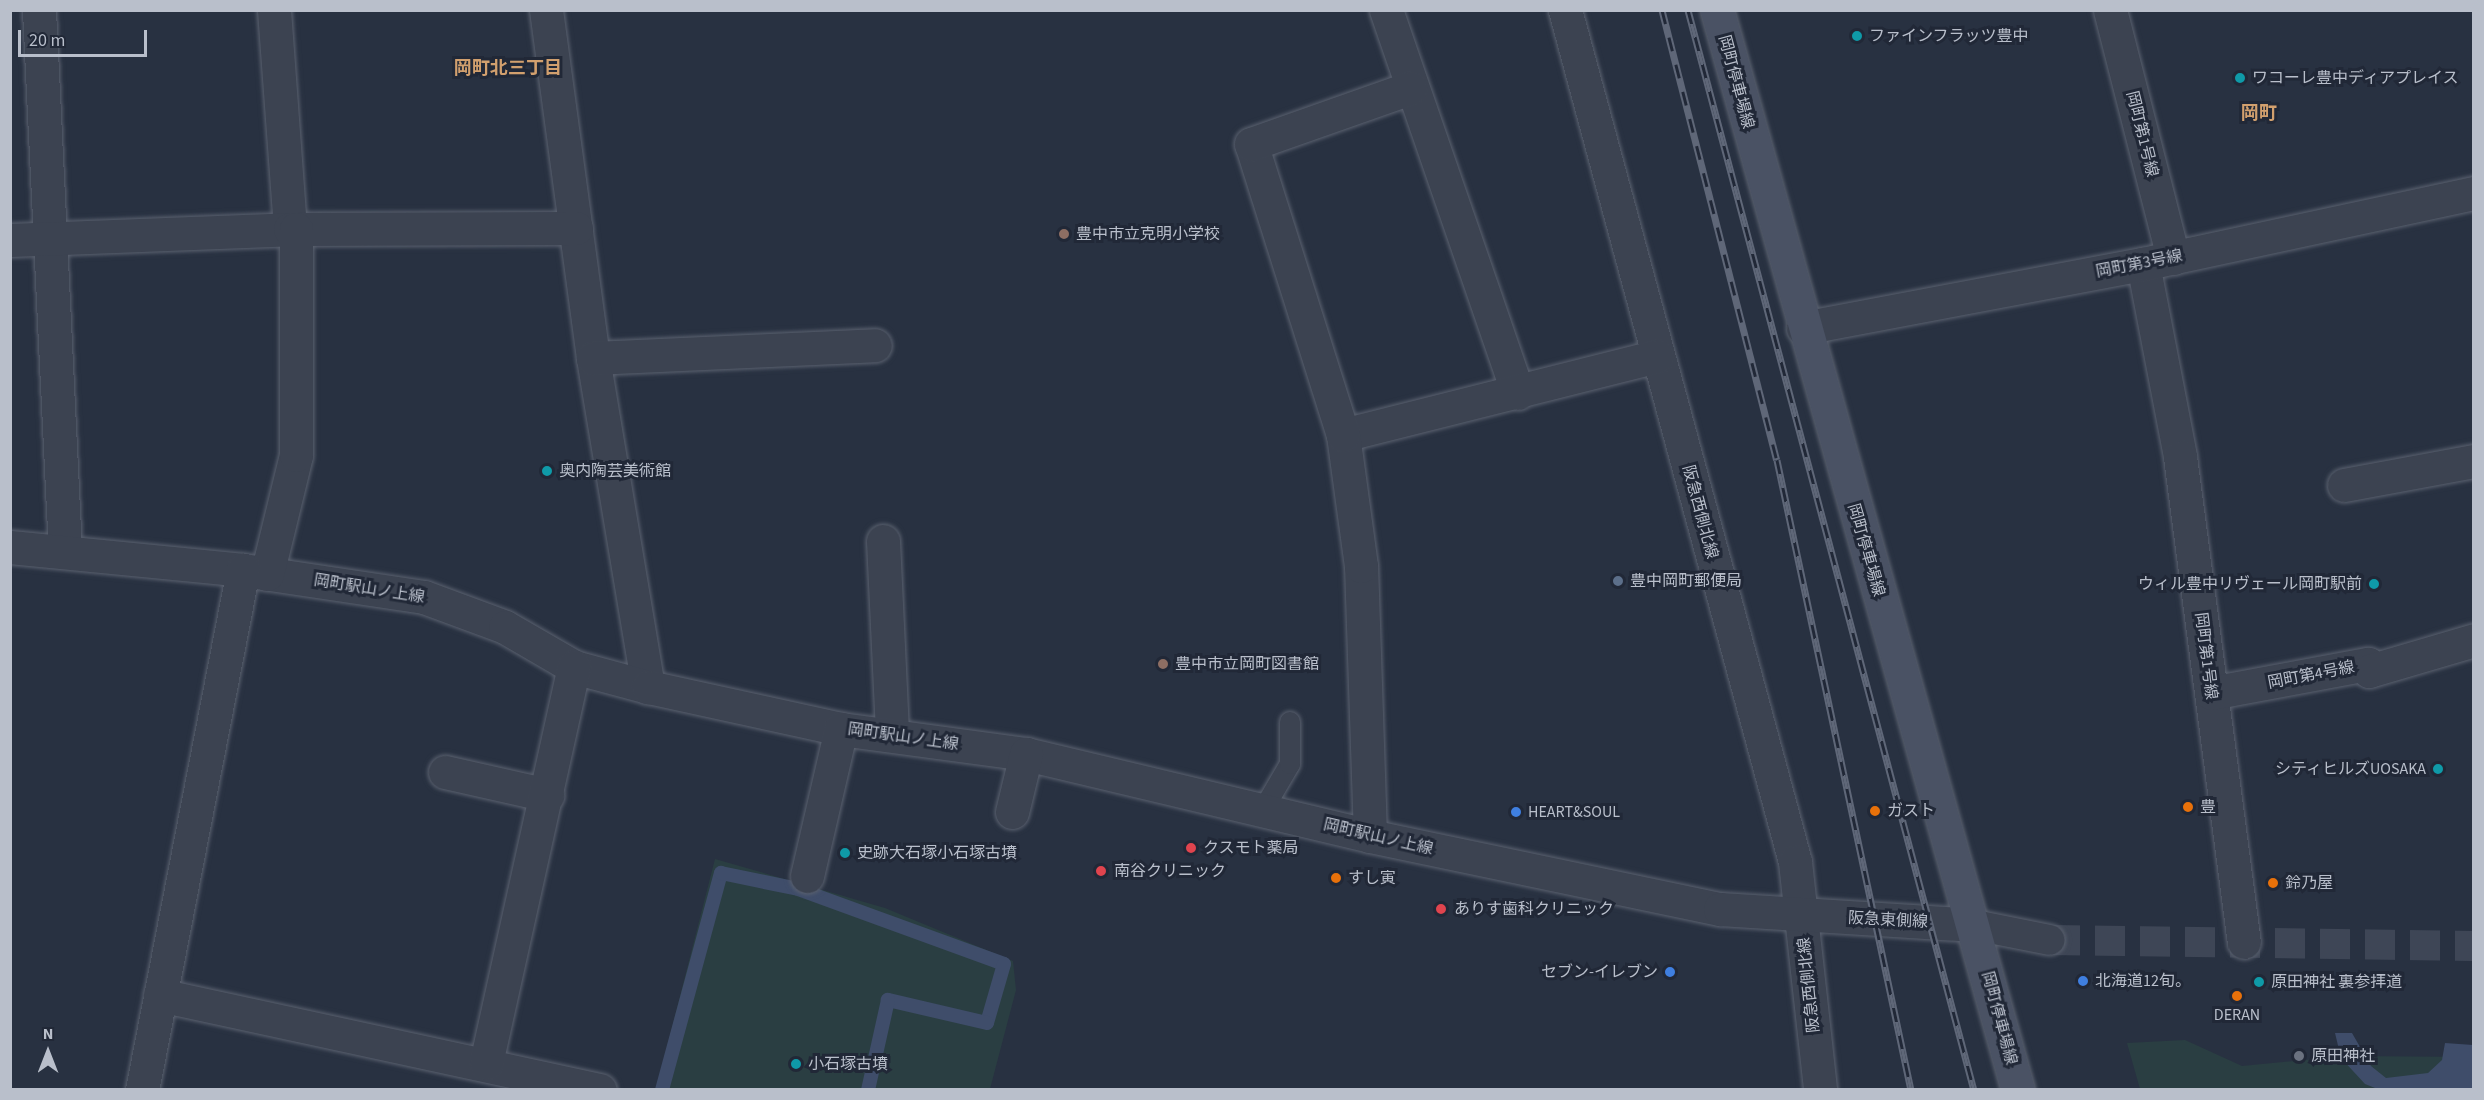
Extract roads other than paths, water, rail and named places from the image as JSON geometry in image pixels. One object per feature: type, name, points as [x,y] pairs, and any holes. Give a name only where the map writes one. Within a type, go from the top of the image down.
[{"type":"main road","name":"岡町停車場線","points":[[1717,10],[1803,328],[1974,925],[2018,1089]]},
{"type":"street","points":[[39,10],[52,238],[65,551]]},
{"type":"street","points":[[142,1089],[160,995],[255,572],[296,455],[293,229],[274,10]]},
{"type":"street","points":[[546,10],[593,358],[648,687]]},
{"type":"street","points":[[1386,10],[1410,88],[1420,107],[1518,393]]},
{"type":"street","name":"阪急西側北線","points":[[1565,10],[1795,862],[1803,916],[1820,1089]]},
{"type":"street","name":"岡町第1号線","points":[[2110,10],[2158,261],[2244,942]]},
{"type":"street","points":[[1370,836],[1361,566],[1343,435],[1251,144],[1410,88]]},
{"type":"street","name":"岡町第3号線","points":[[1803,328],[2158,261],[2474,193]]},
{"type":"street","points":[[10,240],[293,229],[576,228]]},
{"type":"street","points":[[593,358],[875,345]]},
{"type":"street","points":[[1343,435],[1518,393],[1657,356]]},
{"type":"street","points":[[2344,485],[2474,461]]},
{"type":"street","points":[[883,541],[892,734]]},
{"type":"street","name":"岡町駅山ノ上線","points":[[10,547],[255,572],[424,597],[505,627],[574,667],[648,687],[841,729],[892,734],[1026,754],[1370,836],[1720,909],[1803,916]]},
{"type":"street","name":"岡町第4号線","points":[[2211,693],[2368,664],[2369,671],[2474,640]]},
{"type":"street","points":[[486,1063],[574,667]]},
{"type":"street","points":[[807,876],[841,729]]},
{"type":"street","points":[[1012,812],[1026,754]]},
{"type":"street","points":[[446,772],[547,795]]},
{"type":"street","name":"阪急東側線","points":[[1803,916],[1974,925]]},
{"type":"street","points":[[1974,925],[2050,940]]},
{"type":"street","points":[[160,995],[600,1089]]},
{"type":"lane","points":[[1263,810],[1290,764],[1290,722]]},
{"type":"water","points":[[2335,1033],[2352,1033],[2371,1066],[2386,1078],[2428,1073],[2442,1060],[2445,1043],[2473,1045],[2473,1089],[2380,1090],[2365,1084],[2341,1058]]},
{"type":"waterway","points":[[662,1090],[721,873],[798,889],[1004,964],[987,1023],[888,1000],[868,1090]]},
{"type":"tunnel","points":[[2050,940],[2474,946]]},
{"type":"railway","points":[[1662,10],[1777,460],[1911,1090]]},
{"type":"railway","points":[[1688,10],[1974,1090]]},
{"type":"place","name":"ファインフラッツ豊中","points":[[1857,36]]},
{"type":"place","name":"ワコーレ豊中ディアプレイス","points":[[2240,78]]},
{"type":"place","name":"豊中市立克明小学校","points":[[1064,234]]},
{"type":"place","name":"奥内陶芸美術館","points":[[547,471]]},
{"type":"place","name":"豊中岡町郵便局","points":[[1618,581]]},
{"type":"place","name":"ウィル豊中リヴェール岡町駅前","points":[[2374,584]]},
{"type":"place","name":"豊中市立岡町図書館","points":[[1163,664]]},
{"type":"place","name":"シティヒルズUOSAKA","points":[[2438,769]]},
{"type":"place","name":"豊","points":[[2188,807]]},
{"type":"place","name":"ガスト","points":[[1875,811]]},
{"type":"place","name":"HEART&SOUL","points":[[1516,812]]},
{"type":"place","name":"クスモト薬局","points":[[1191,848]]},
{"type":"place","name":"史跡大石塚小石塚古墳","points":[[845,853]]},
{"type":"place","name":"南谷クリニック","points":[[1101,871]]},
{"type":"place","name":"すし寅","points":[[1336,878]]},
{"type":"place","name":"鈴乃屋","points":[[2273,883]]},
{"type":"place","name":"ありす歯科クリニック","points":[[1441,909]]},
{"type":"place","name":"セブン-イレブン","points":[[1670,972]]},
{"type":"place","name":"北海道12旬。","points":[[2083,981]]},
{"type":"place","name":"原田神社 裏参拝道","points":[[2259,982]]},
{"type":"place","name":"DERAN","points":[[2237,996]]},
{"type":"place","name":"原田神社","points":[[2299,1056]]},
{"type":"place","name":"小石塚古墳","points":[[796,1064]]},
{"type":"district","name":"岡町北三丁目","points":[[508,69]]},
{"type":"district","name":"岡町","points":[[2259,114]]}]
